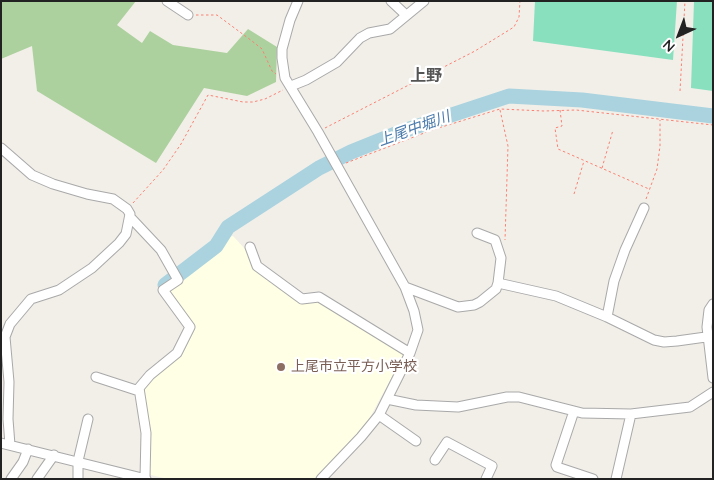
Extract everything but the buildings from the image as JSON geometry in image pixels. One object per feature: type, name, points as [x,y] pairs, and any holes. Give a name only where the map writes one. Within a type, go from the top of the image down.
[{"type":"street","points":[[167,1],[188,14]]},
{"type":"street","points":[[298,1],[290,20],[282,50],[288,82],[405,287],[414,311],[418,330],[410,353],[379,415],[321,479]]},
{"type":"street","points":[[391,1],[406,15]]},
{"type":"street","points":[[288,82],[306,80],[337,62],[360,38],[369,33],[390,29],[424,1]]},
{"type":"street","points":[[1,148],[32,175],[53,184],[113,199],[128,213],[161,250],[178,280],[163,290],[190,327],[178,353],[150,375],[139,388],[146,432],[146,478],[6,444],[9,382],[5,337],[10,324],[31,299],[59,290],[92,268],[119,243],[126,234],[128,213]]},
{"type":"street","points":[[607,317],[616,274],[644,208]]},
{"type":"street","points":[[405,287],[458,307],[474,305],[480,302],[496,289],[501,258],[495,240],[477,233]]},
{"type":"street","points":[[250,247],[257,266],[302,299],[319,297],[410,353]]},
{"type":"street","points":[[498,283],[556,296],[607,317],[654,340],[664,342],[711,337]]},
{"type":"street","points":[[713,304],[709,310],[708,319],[713,378]]},
{"type":"street","points":[[96,377],[139,391]]},
{"type":"street","points":[[387,399],[416,405],[458,407],[507,397],[519,397],[582,413],[631,414],[690,407],[713,392]]},
{"type":"street","points":[[574,411],[556,465],[557,467],[593,479]]},
{"type":"street","points":[[616,479],[631,414]]},
{"type":"street","points":[[379,415],[416,441]]},
{"type":"street","points":[[78,479],[78,461],[88,419]]},
{"type":"street","points":[[435,460],[447,442],[492,466],[486,479]]},
{"type":"street","points":[[11,479],[23,462],[28,449]]},
{"type":"street","points":[[37,479],[54,455]]},
{"type":"street","points":[[558,479],[563,469]]},
{"type":"path","points":[[318,132],[475,51],[514,28],[519,17],[520,1]]},
{"type":"path","points":[[680,91],[685,1]]},
{"type":"path","points":[[128,213],[163,170],[181,144],[208,95],[229,100],[253,102],[265,99],[288,82],[272,71],[262,50],[217,15],[188,14]]},
{"type":"path","points":[[500,109],[508,146],[505,246],[501,258]]},
{"type":"path","points":[[334,162],[500,109],[576,110],[713,125]]},
{"type":"path","points":[[560,110],[562,126],[555,128],[558,149],[649,189]]},
{"type":"path","points":[[644,208],[656,169],[660,146],[660,120]]},
{"type":"path","points":[[602,169],[613,130]]},
{"type":"path","points":[[574,194],[584,161]]},
{"type":"shaded area","name":"上尾市立平方小学校","points":[[233,236],[245,249],[254,266],[295,300],[305,303],[319,301],[405,352],[366,425],[314,479],[168,479],[151,475],[147,471],[143,389],[193,326],[169,291],[220,250],[229,237]]},
{"type":"green space","points":[[1,1],[136,1],[117,25],[142,43],[150,31],[173,45],[227,53],[248,29],[277,47],[276,82],[247,96],[204,88],[156,163],[37,91],[32,46],[1,59]]},
{"type":"green space","points":[[535,1],[677,1],[673,60],[533,41]]},
{"type":"green space","points":[[694,1],[713,1],[713,91],[691,88]]},
{"type":"waterway","name":"上尾中堀川","points":[[165,285],[216,246],[228,227],[319,168],[351,152],[403,131],[509,96],[582,100],[713,116]]},
{"type":"place","name":"上尾市立平方小学校","points":[[281,367]]},
{"type":"district","name":"上野","points":[[426,76]]}]
